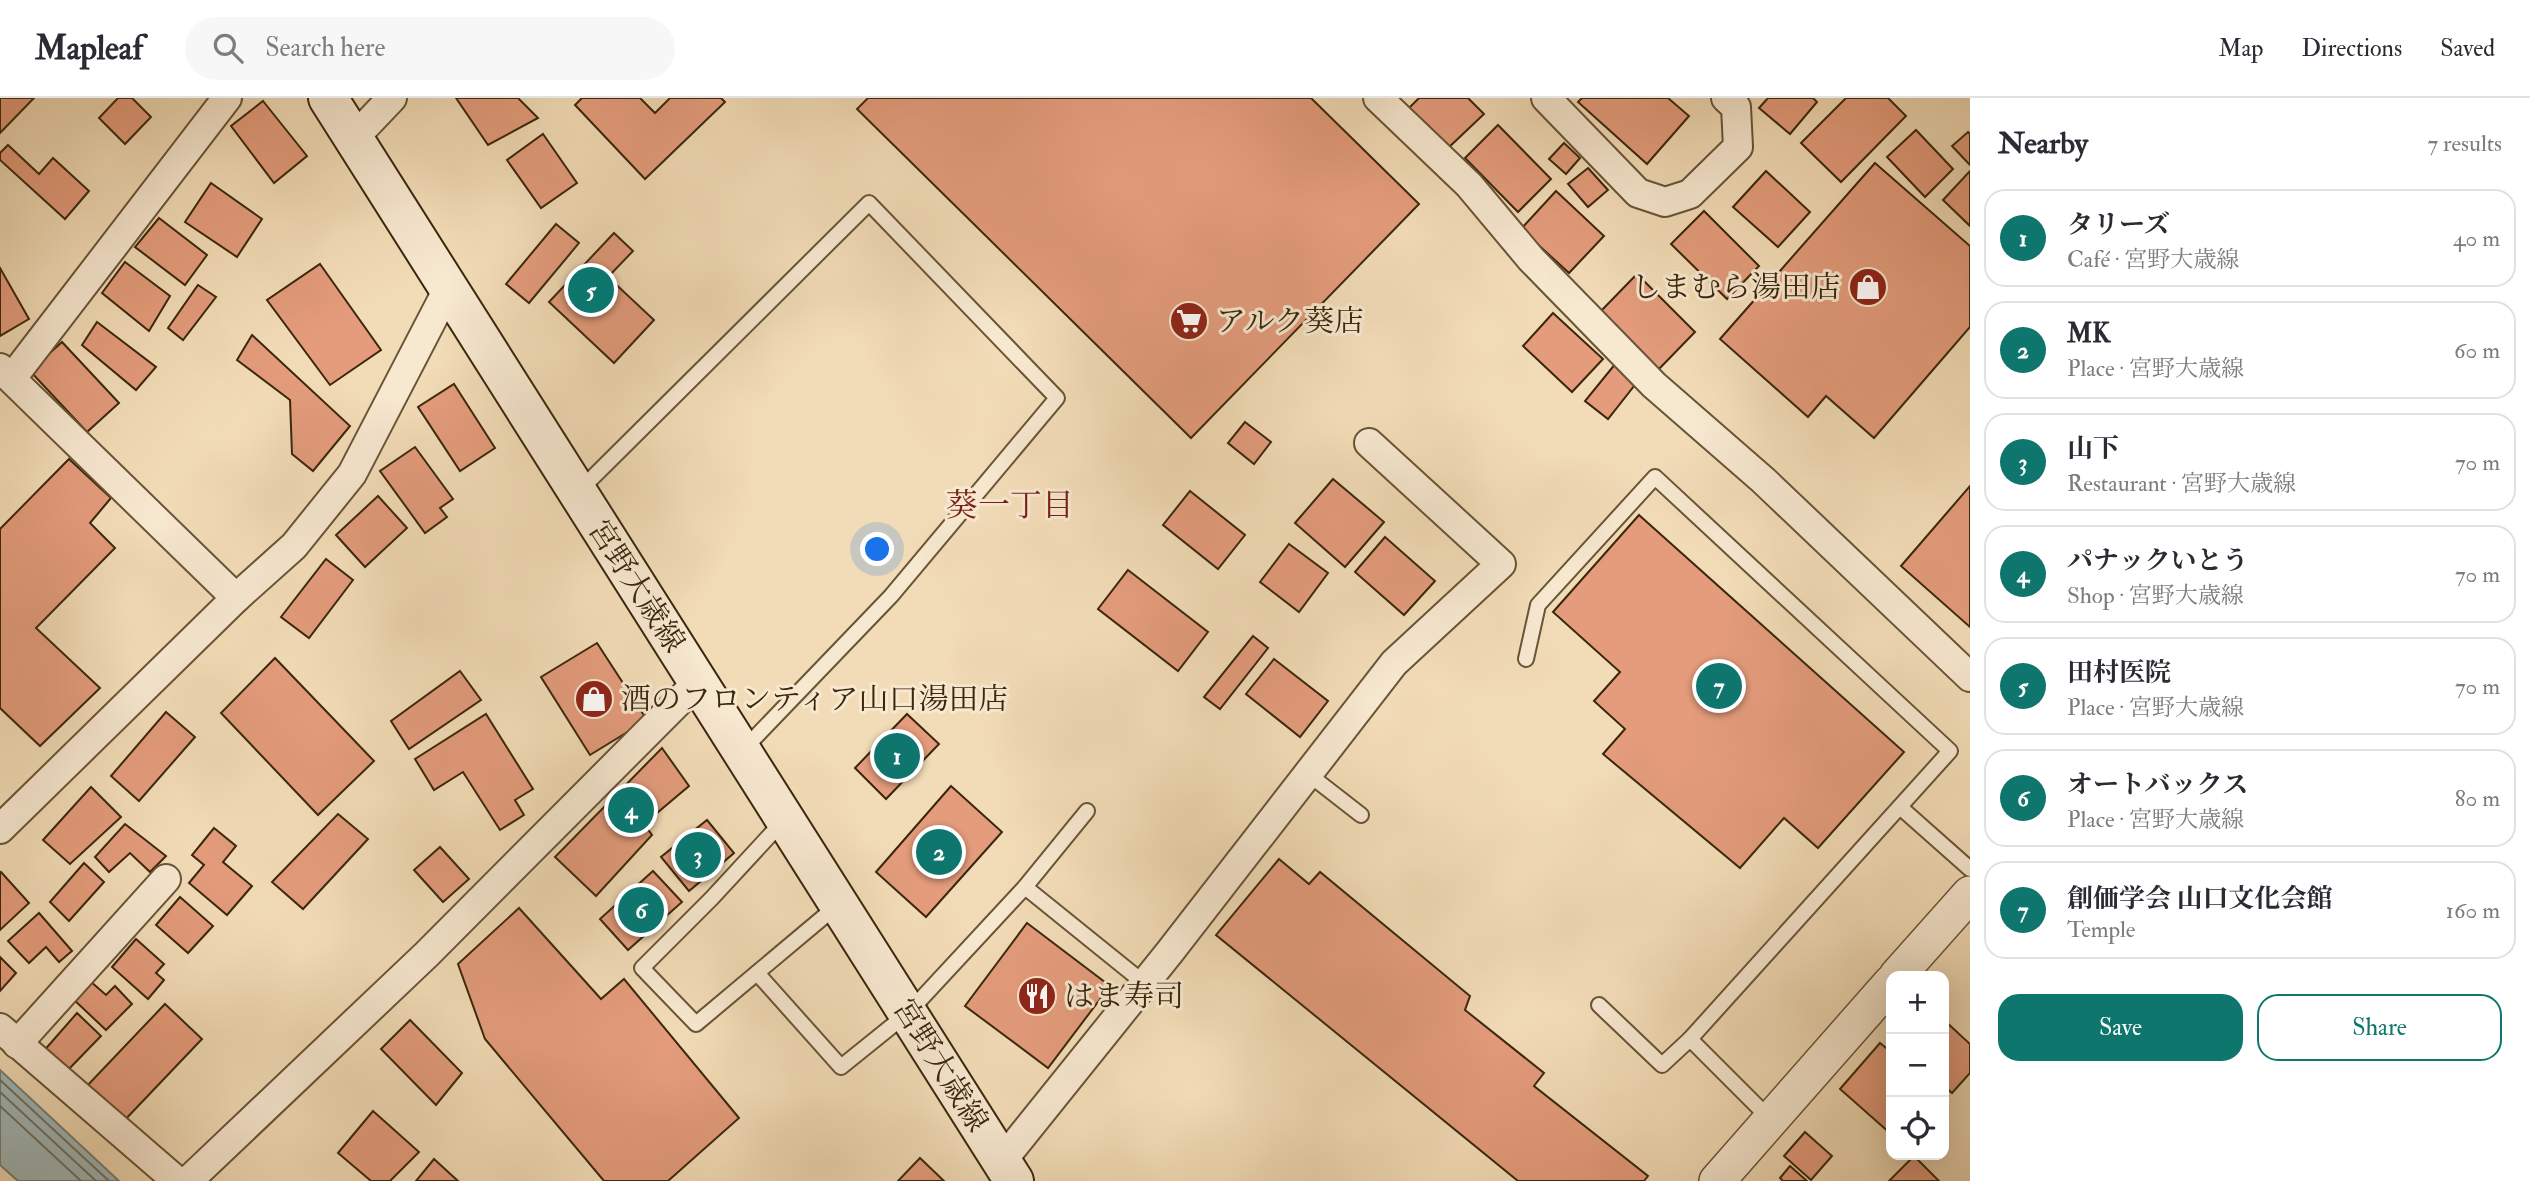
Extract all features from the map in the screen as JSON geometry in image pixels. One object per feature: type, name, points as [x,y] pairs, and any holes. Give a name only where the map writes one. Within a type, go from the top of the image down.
[{"type":"main road","name":"宮野大歳線","points":[[328,98],[1008,1171]]},
{"type":"street","points":[[227,98],[6,373],[236,598]]},
{"type":"street","points":[[353,139],[392,98]]},
{"type":"street","points":[[1378,98],[1469,184],[1531,259],[1654,385],[1763,480],[1970,677]]},
{"type":"street","points":[[1546,98],[1638,193],[1665,202],[1690,194],[1738,147],[1736,107],[1726,98]]},
{"type":"street","points":[[0,829],[236,598],[294,546],[352,474],[448,289]]},
{"type":"street","points":[[1008,1171],[1144,983],[1394,663],[1501,564],[1369,443]]},
{"type":"street","points":[[188,1181],[426,954],[699,681]]},
{"type":"street","points":[[166,879],[9,1036],[177,1181]]},
{"type":"street","points":[[1901,971],[1970,894]]},
{"type":"street","points":[[1717,1181],[1886,989]]},
{"type":"lane","points":[[578,493],[869,203],[1057,398],[891,596],[742,751]]},
{"type":"lane","points":[[1526,659],[1538,605],[1655,477],[1950,751],[1690,1039],[1662,1065],[1599,1005]]},
{"type":"lane","points":[[1307,773],[1361,815]]},
{"type":"lane","points":[[1900,807],[1970,869]]},
{"type":"lane","points":[[757,972],[841,1067],[908,1013],[1025,887],[1087,811]]},
{"type":"lane","points":[[785,818],[712,898],[642,968],[696,1024],[839,904]]},
{"type":"lane","points":[[1025,887],[1144,983]]},
{"type":"lane","points":[[1690,1039],[1771,1120]]},
{"type":"water","points":[[0,1070],[119,1181],[18,1181],[0,1165]]},
{"type":"building","points":[[0,98],[34,98],[0,133]]},
{"type":"building","points":[[118,98],[132,98],[151,117],[125,144],[99,118]]},
{"type":"building","points":[[456,98],[518,98],[538,118],[488,145]]},
{"type":"building","points":[[582,98],[640,98],[655,113],[670,98],[721,98],[725,102],[645,179],[575,105]]},
{"type":"building","name":"アルク葵店","points":[[868,98],[1311,98],[1419,204],[1191,438],[857,109]]},
{"type":"building","points":[[1419,98],[1468,98],[1484,114],[1446,150],[1407,110]]},
{"type":"building","points":[[1582,98],[1668,98],[1689,116],[1647,164],[1578,102]]},
{"type":"building","points":[[1768,98],[1813,98],[1817,102],[1790,134],[1759,108]]},
{"type":"building","points":[[1846,98],[1888,98],[1906,116],[1841,182],[1801,143]]},
{"type":"building","points":[[263,101],[307,156],[274,183],[231,126]]},
{"type":"building","points":[[1498,125],[1551,179],[1518,212],[1465,158]]},
{"type":"building","points":[[1916,130],[1953,169],[1925,197],[1887,157]]},
{"type":"building","points":[[1968,132],[1970,134],[1970,165],[1952,146]]},
{"type":"building","points":[[543,134],[577,183],[541,208],[507,160]]},
{"type":"building","points":[[1564,143],[1580,158],[1566,174],[1549,159]]},
{"type":"building","points":[[8,145],[39,174],[53,158],[89,191],[65,219],[0,160],[0,153]]},
{"type":"building","name":"しまむら湯田店","points":[[1875,163],[1970,246],[1970,327],[1874,438],[1826,396],[1808,417],[1720,339]]},
{"type":"building","points":[[1588,168],[1608,190],[1588,207],[1568,184]]},
{"type":"building","points":[[1766,171],[1810,212],[1778,247],[1733,207]]},
{"type":"building","points":[[1970,171],[1970,226],[1943,200]]},
{"type":"building","points":[[211,183],[262,219],[237,257],[185,222]]},
{"type":"building","points":[[1556,191],[1604,236],[1569,273],[1521,229]]},
{"type":"building","points":[[1704,211],[1759,266],[1727,299],[1671,244]]},
{"type":"building","points":[[159,218],[207,255],[185,285],[135,247]]},
{"type":"building","points":[[556,224],[579,243],[529,303],[506,284]]},
{"type":"building","points":[[614,233],[633,251],[608,277],[654,320],[614,363],[549,302]]},
{"type":"building","points":[[125,262],[170,296],[149,331],[102,293]]},
{"type":"building","points":[[320,264],[381,350],[330,385],[267,300]]},
{"type":"building","points":[[0,268],[29,319],[0,336]]},
{"type":"building","points":[[1637,274],[1695,332],[1657,371],[1599,313]]},
{"type":"building","points":[[198,285],[216,297],[183,340],[168,328]]},
{"type":"building","points":[[1553,313],[1603,359],[1572,392],[1523,346]]},
{"type":"building","points":[[97,322],[156,367],[136,390],[82,345]]},
{"type":"building","points":[[252,335],[350,426],[313,471],[292,454],[290,400],[237,360]]},
{"type":"building","points":[[62,342],[119,403],[87,432],[30,371]]},
{"type":"building","points":[[1616,363],[1638,381],[1608,419],[1585,401]]},
{"type":"building","points":[[454,384],[495,448],[460,471],[418,407]]},
{"type":"building","points":[[1245,422],[1271,442],[1254,464],[1228,443]]},
{"type":"building","points":[[415,447],[453,499],[440,508],[447,517],[425,533],[380,471]]},
{"type":"building","points":[[69,459],[111,498],[90,523],[115,548],[36,628],[100,688],[40,746],[0,708],[0,529]]},
{"type":"building","points":[[1333,479],[1384,522],[1345,567],[1295,523]]},
{"type":"building","points":[[1970,486],[1970,627],[1901,566]]},
{"type":"building","points":[[1190,491],[1245,535],[1218,569],[1163,525]]},
{"type":"building","points":[[378,496],[407,528],[365,567],[336,535]]},
{"type":"building","points":[[1639,515],[1904,752],[1818,848],[1784,818],[1740,868],[1603,754],[1625,729],[1594,701],[1620,672],[1553,612]]},
{"type":"building","points":[[1385,537],[1435,581],[1404,615],[1355,572]]},
{"type":"building","points":[[1289,544],[1328,573],[1299,612],[1260,582]]},
{"type":"building","points":[[326,559],[353,580],[309,638],[281,617]]},
{"type":"building","points":[[1128,570],[1208,632],[1178,671],[1098,609]]},
{"type":"building","points":[[1253,636],[1268,648],[1220,709],[1204,697]]},
{"type":"building","name":"酒のフロンティア山口湯田店","points":[[597,643],[647,720],[590,755],[541,677]]},
{"type":"building","points":[[275,658],[374,761],[318,815],[221,713]]},
{"type":"building","points":[[1274,659],[1328,701],[1300,737],[1246,694]]},
{"type":"building","points":[[460,671],[481,700],[409,749],[391,721]]},
{"type":"building","points":[[166,712],[195,737],[139,801],[111,776]]},
{"type":"building","points":[[486,714],[533,789],[515,800],[524,815],[500,830],[463,772],[434,790],[415,759]]},
{"type":"building","points":[[907,714],[939,744],[886,799],[855,768]]},
{"type":"building","points":[[662,748],[689,786],[644,824],[652,835],[596,896],[555,857]]},
{"type":"building","points":[[951,786],[1002,832],[926,917],[876,872]]},
{"type":"building","points":[[91,787],[121,817],[70,864],[43,840]]},
{"type":"building","points":[[338,814],[368,839],[303,909],[272,882]]},
{"type":"building","points":[[707,820],[734,853],[689,891],[661,857]]},
{"type":"building","points":[[125,824],[166,856],[150,872],[130,853],[109,872],[95,857]]},
{"type":"building","points":[[214,828],[236,846],[223,862],[252,886],[227,915],[189,883],[204,865],[192,855]]},
{"type":"building","points":[[440,847],[469,879],[443,902],[414,870]]},
{"type":"building","points":[[1279,859],[1309,884],[1320,872],[1470,996],[1465,1010],[1544,1073],[1534,1086],[1648,1176],[1644,1181],[1518,1181],[1216,935]]},
{"type":"building","points":[[84,863],[104,882],[69,921],[50,902]]},
{"type":"building","points":[[653,871],[682,902],[628,950],[600,919]]},
{"type":"building","points":[[0,873],[29,903],[0,930]]},
{"type":"building","points":[[180,897],[213,926],[188,953],[156,925]]},
{"type":"building","points":[[519,908],[601,999],[624,979],[739,1118],[668,1181],[604,1181],[485,1039],[458,964]]},
{"type":"building","points":[[39,913],[72,951],[59,962],[46,947],[29,963],[8,941]]},
{"type":"building","name":"はま寿司","points":[[1027,923],[1110,986],[1048,1068],[965,1006]]},
{"type":"building","points":[[136,939],[164,964],[156,973],[164,980],[148,999],[112,967]]},
{"type":"building","points":[[0,957],[16,973],[0,991]]},
{"type":"building","points":[[90,981],[106,995],[115,986],[132,1004],[106,1030],[72,998]]},
{"type":"building","points":[[165,1004],[202,1039],[121,1124],[85,1088]]},
{"type":"building","points":[[77,1013],[101,1036],[65,1073],[42,1053]]},
{"type":"building","points":[[410,1020],[462,1073],[436,1105],[381,1049]]},
{"type":"building","points":[[1949,1025],[1970,1044],[1970,1073],[1952,1093],[1949,1090]]},
{"type":"building","points":[[1880,1043],[1886,1048],[1886,1130],[1840,1089]]},
{"type":"building","points":[[373,1111],[419,1152],[390,1181],[371,1181],[338,1153]]},
{"type":"building","points":[[1805,1132],[1832,1156],[1811,1180],[1784,1156]]},
{"type":"building","points":[[920,1158],[944,1181],[898,1181]]},
{"type":"building","points":[[434,1159],[458,1181],[416,1181]]},
{"type":"building","points":[[1910,1160],[1918,1160],[1939,1181],[1889,1181]]},
{"type":"building","points":[[1790,1166],[1807,1181],[1783,1181],[1780,1178]]},
{"type":"place","name":"しまむら湯田店","points":[[1868,287]]},
{"type":"place","name":"田村医院","points":[[591,290]]},
{"type":"place","name":"アルク葵店","points":[[1189,321]]},
{"type":"place","name":"創価学会 山口文化会館","points":[[1719,686]]},
{"type":"place","name":"酒のフロンティア山口湯田店","points":[[594,699]]},
{"type":"place","name":"タリーズ","points":[[897,756]]},
{"type":"place","name":"パナックいとう","points":[[631,810]]},
{"type":"place","name":"MK","points":[[939,852]]},
{"type":"place","name":"山下","points":[[698,855]]},
{"type":"place","name":"オートバックス","points":[[641,910]]},
{"type":"place","name":"はま寿司","points":[[1037,996]]},
{"type":"district","name":"葵一丁目","points":[[1010,505]]}]
